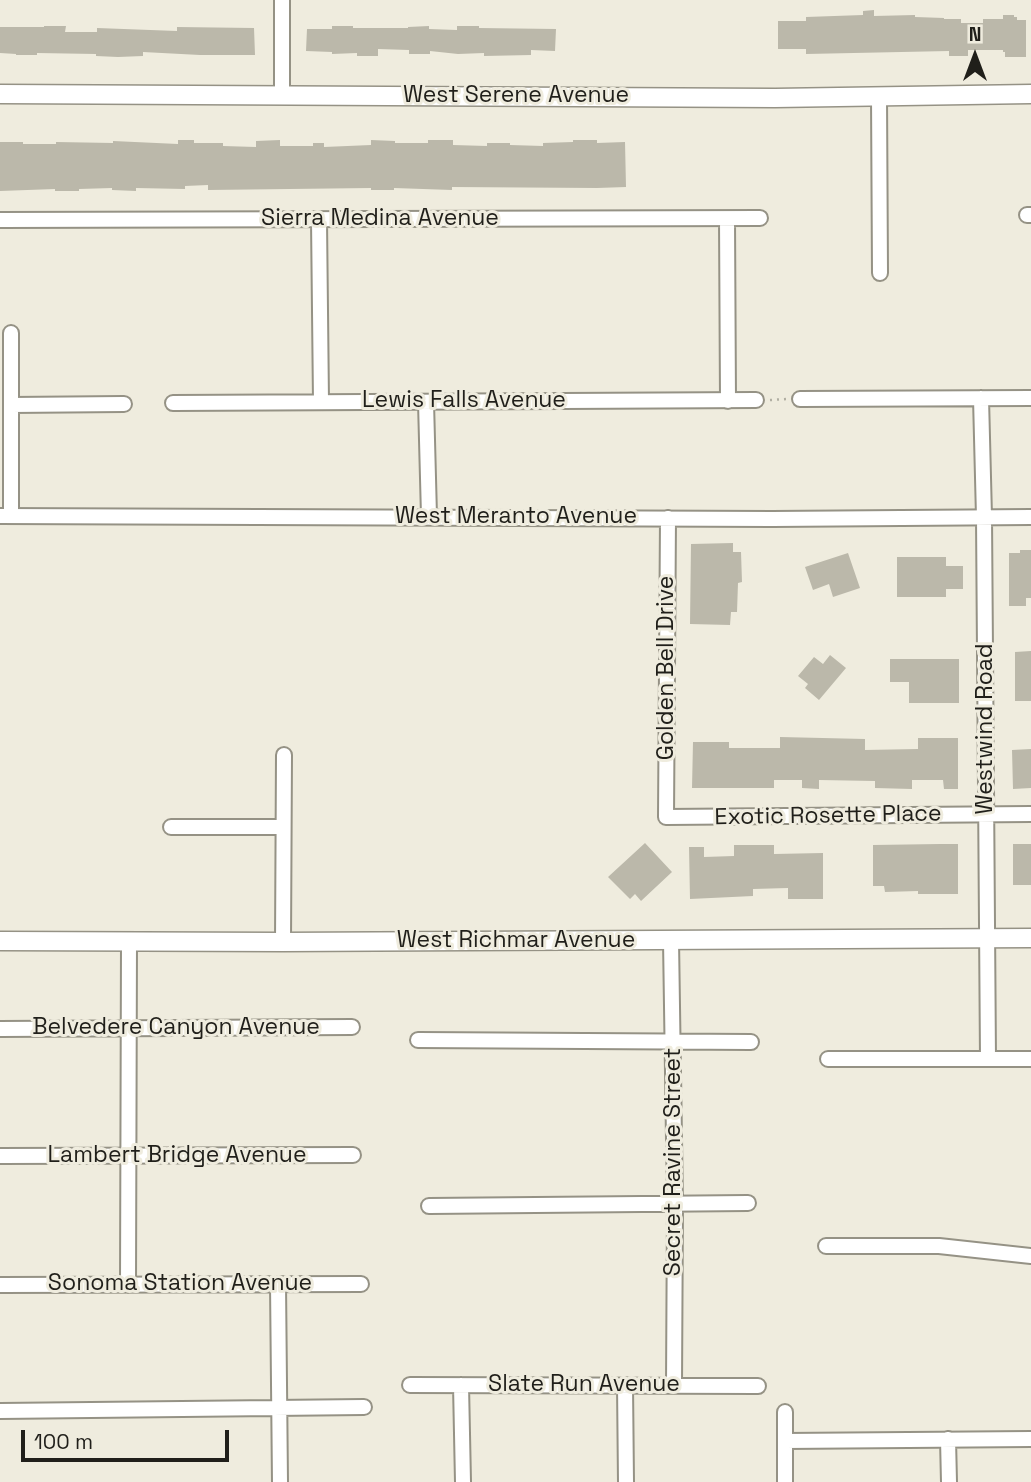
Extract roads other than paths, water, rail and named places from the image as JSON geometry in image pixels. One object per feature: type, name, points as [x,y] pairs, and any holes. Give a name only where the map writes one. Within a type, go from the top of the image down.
[{"type":"street","points":[[282,0],[282,94]]},
{"type":"street","name":"West Serene Avenue","points":[[0,94],[761,98],[1031,94]]},
{"type":"street","points":[[879,96],[880,273]]},
{"type":"street","name":"Sierra Medina Avenue","points":[[0,220],[760,218]]},
{"type":"street","points":[[319,219],[321,402]]},
{"type":"street","points":[[727,219],[728,401]]},
{"type":"street","points":[[6,516],[11,333]]},
{"type":"street","name":"Westwind Road","points":[[981,398],[988,1059]]},
{"type":"street","points":[[800,399],[1031,398]]},
{"type":"street","name":"Lewis Falls Avenue","points":[[173,403],[756,400]]},
{"type":"street","points":[[426,402],[429,516]]},
{"type":"street","points":[[11,405],[124,404]]},
{"type":"street","name":"West Meranto Avenue","points":[[6,516],[668,519],[1031,517]]},
{"type":"street","name":"Golden Bell Drive","points":[[666,817],[668,519]]},
{"type":"street","points":[[283,942],[284,755]]},
{"type":"street","name":"Exotic Rosette Place","points":[[666,817],[1031,814]]},
{"type":"street","points":[[171,827],[284,827]]},
{"type":"street","name":"West Richmar Avenue","points":[[0,941],[1031,938]]},
{"type":"street","name":"Secret Ravine Street","points":[[671,940],[675,1205],[674,1385]]},
{"type":"street","points":[[128,1285],[129,942]]},
{"type":"street","name":"Belvedere Canyon Avenue","points":[[0,1029],[352,1027]]},
{"type":"street","points":[[418,1040],[751,1042]]},
{"type":"street","points":[[828,1059],[1031,1059]]},
{"type":"street","name":"Lambert Bridge Avenue","points":[[0,1156],[353,1155]]},
{"type":"street","points":[[429,1206],[748,1203]]},
{"type":"street","points":[[827,1246],[939,1245],[1031,1256]]},
{"type":"street","points":[[278,1284],[280,1482]]},
{"type":"street","name":"Sonoma Station Avenue","points":[[0,1285],[361,1284]]},
{"type":"street","name":"Slate Run Avenue","points":[[410,1385],[758,1386]]},
{"type":"street","points":[[461,1385],[463,1482]]},
{"type":"street","points":[[625,1385],[626,1482]]},
{"type":"street","points":[[0,1411],[364,1407]]},
{"type":"street","points":[[785,1412],[785,1482]]},
{"type":"street","points":[[948,1439],[948,1482]]},
{"type":"street","points":[[785,1441],[1031,1439]]}]
